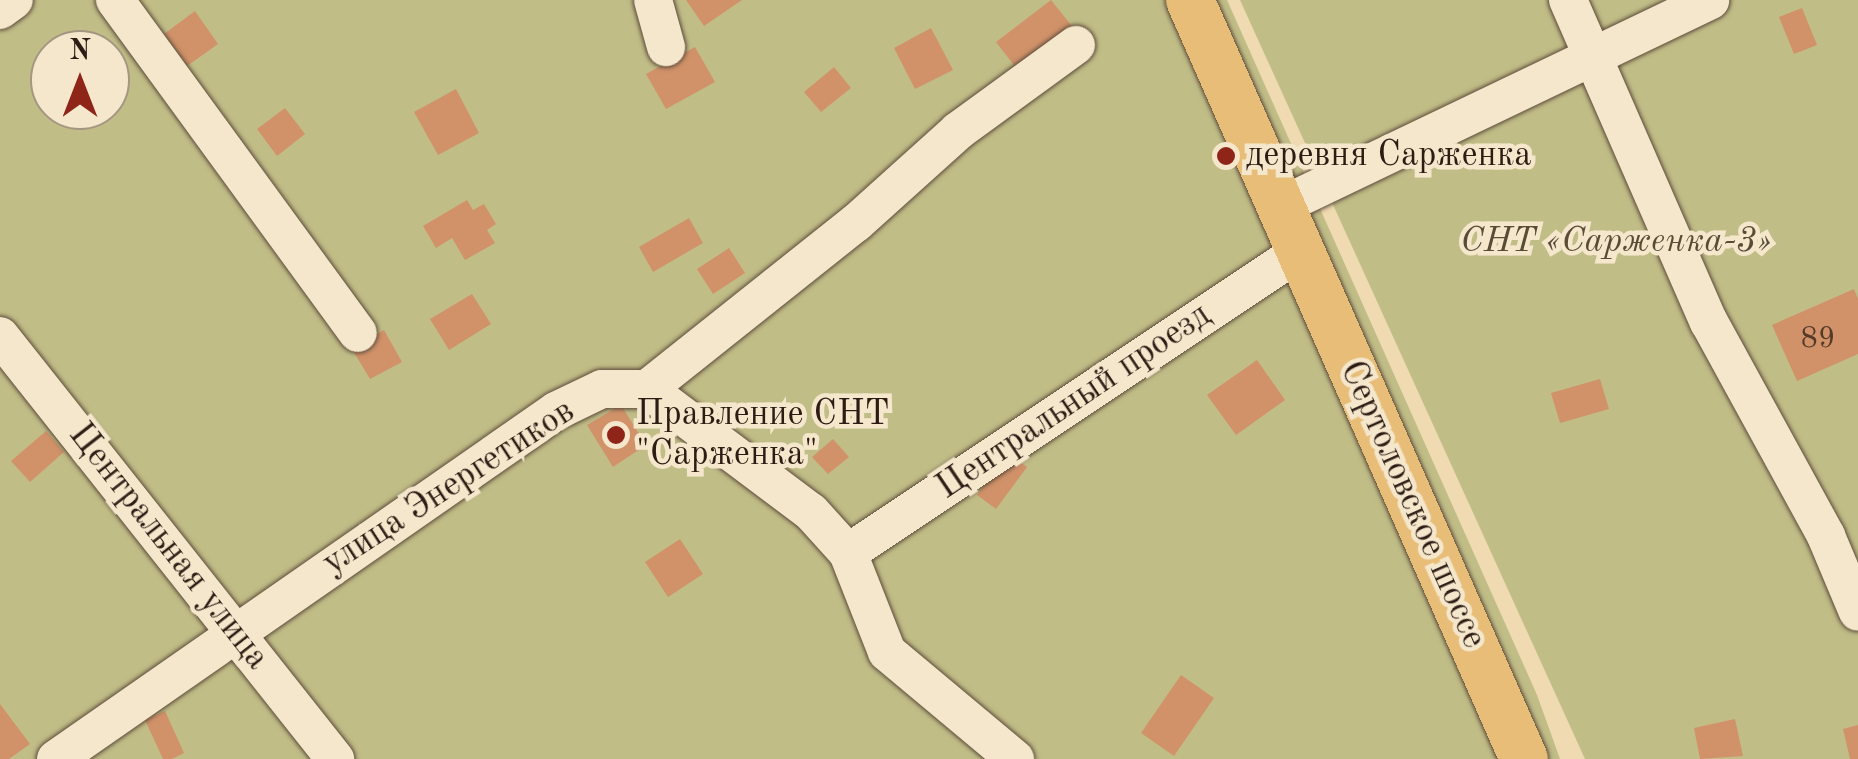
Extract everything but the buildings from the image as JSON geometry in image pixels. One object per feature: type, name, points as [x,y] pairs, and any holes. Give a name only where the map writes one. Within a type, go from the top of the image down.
[{"type":"main road","name":"Сертоловское шоссе","points":[[1190,0],[1524,759]]},
{"type":"street","points":[[0,10],[14,0]]},
{"type":"street","points":[[115,0],[358,333]]},
{"type":"street","points":[[653,0],[666,46]]},
{"type":"street","points":[[1568,0],[1709,322],[1826,536],[1858,612]]},
{"type":"street","points":[[1280,206],[1710,0]]},
{"type":"street","points":[[1015,759],[888,652],[848,554],[812,512],[646,389],[856,224],[958,131],[1076,45]]},
{"type":"street","name":"Центральный проезд","points":[[848,554],[1300,251]]},
{"type":"street","name":"Центральная улица","points":[[0,336],[335,759]]},
{"type":"street","name":"улица Энергетиков","points":[[56,759],[235,630],[556,411],[602,389],[646,389]]},
{"type":"green space","points":[[0,0],[1227,0],[1537,695],[1560,759],[0,759]]},
{"type":"green space","name":"СНТ «Сарженка-3»","points":[[1240,0],[1858,0],[1858,759],[1585,759]]},
{"type":"place","name":"деревня Сарженка","points":[[1226,156]]},
{"type":"place","name":"Правление СНТ \"Сарженка\"","points":[[616,435]]}]
